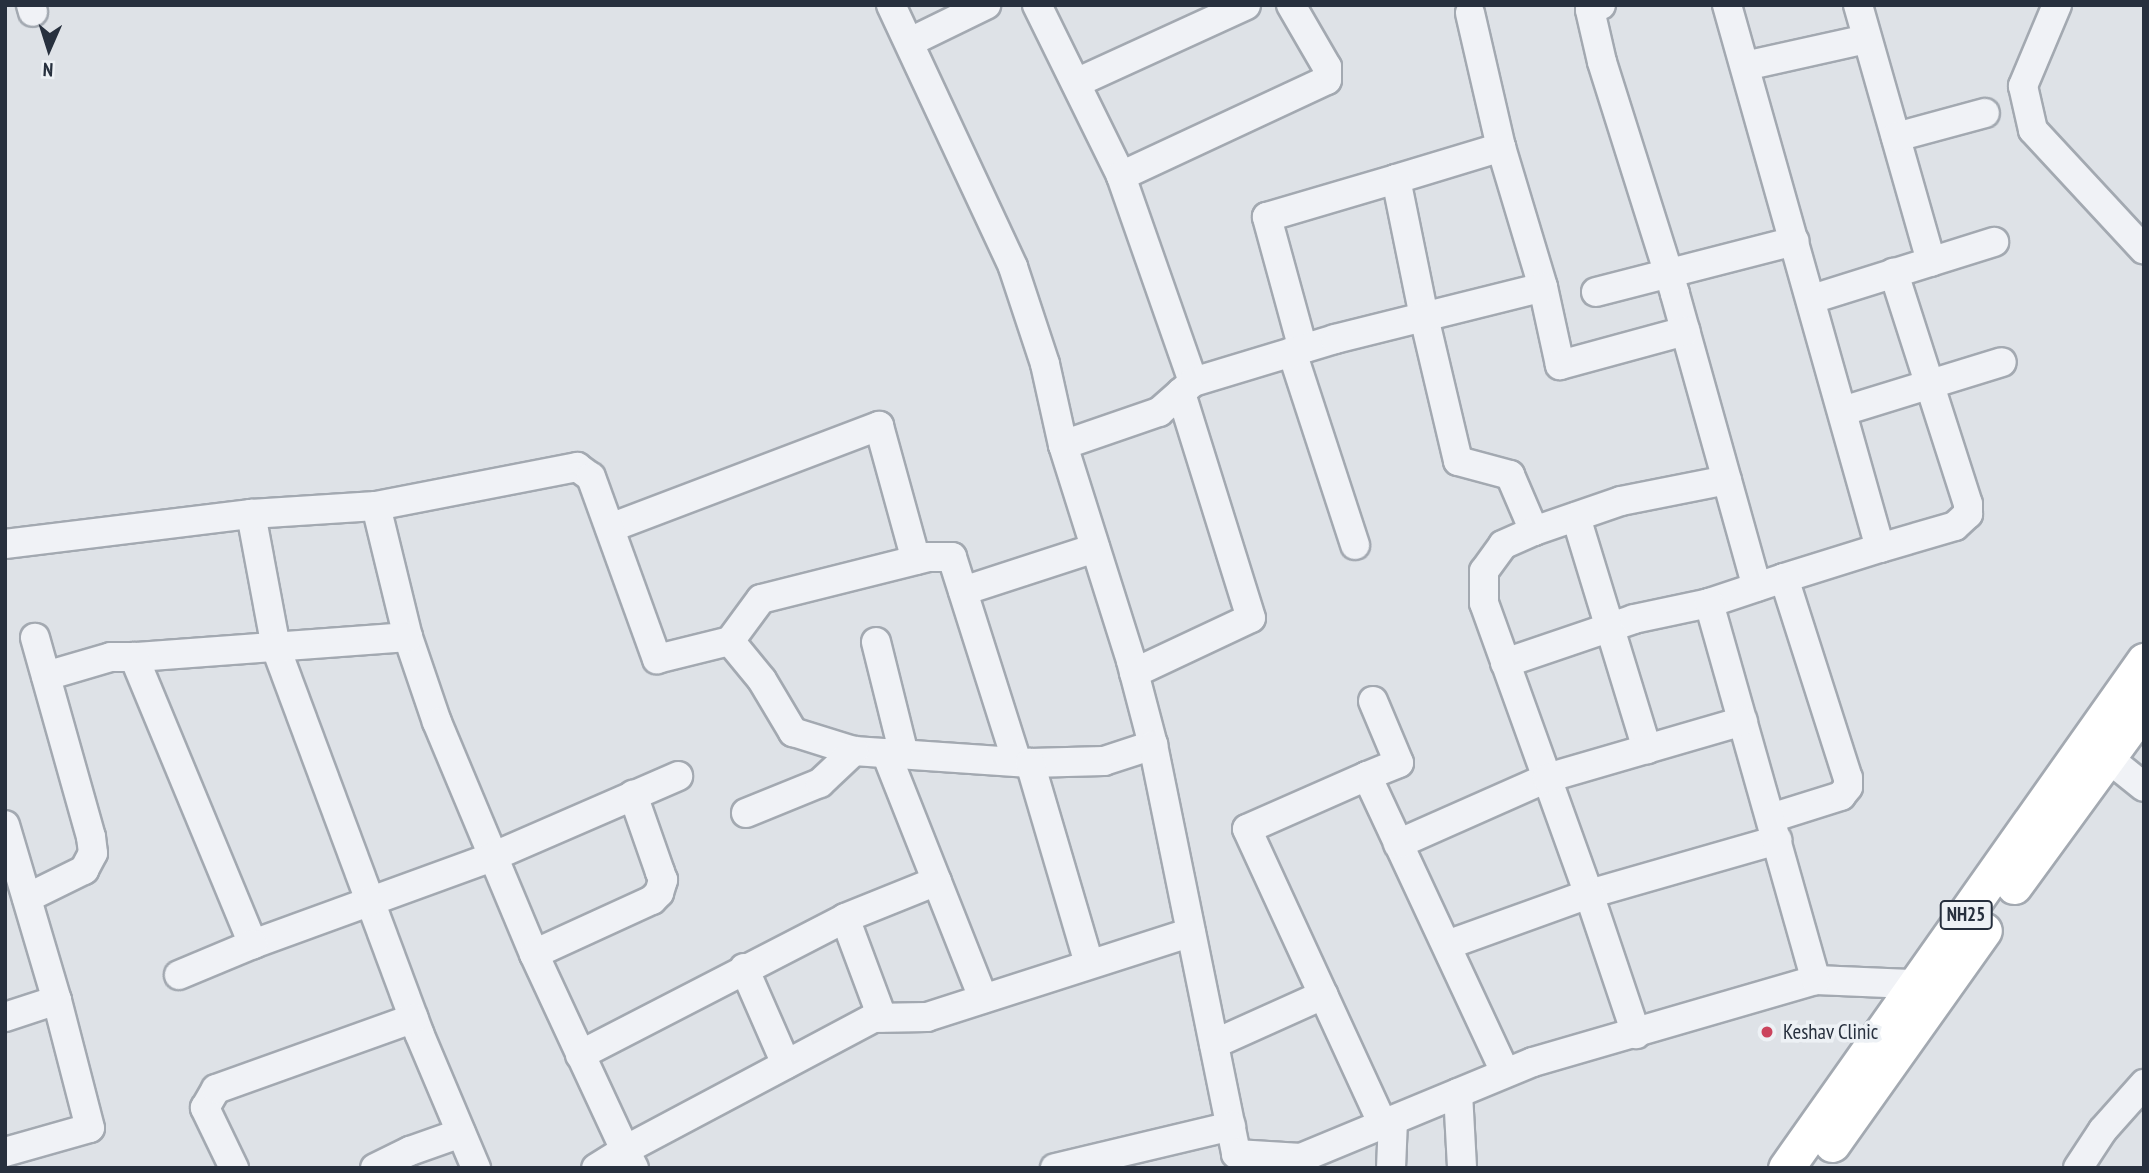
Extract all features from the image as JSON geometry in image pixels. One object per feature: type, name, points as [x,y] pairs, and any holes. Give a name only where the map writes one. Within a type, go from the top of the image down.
[{"type":"main road","name":"NH25","points":[[1815,1168],[1930,985],[2144,661]]},
{"type":"main road","name":"NH25","points":[[1786,1168],[2108,758],[2144,708]]},
{"type":"street","points":[[891,5],[1013,267],[1045,364],[1063,445],[1134,673],[1153,745],[1237,1161],[1301,1158],[1505,1072],[1816,980],[1930,985]]},
{"type":"street","points":[[910,43],[986,5]]},
{"type":"street","points":[[1037,5],[1121,176],[1187,387],[1251,618],[1134,673]]},
{"type":"street","points":[[1076,83],[1246,5]]},
{"type":"street","points":[[1121,176],[1326,80],[1327,67],[1291,5]]},
{"type":"street","points":[[1727,5],[1880,548]]},
{"type":"street","points":[[1858,5],[1931,261]]},
{"type":"street","points":[[2057,5],[2023,86],[2033,130],[2144,250]]},
{"type":"street","points":[[1593,7],[1602,62],[1668,273],[1757,587]]},
{"type":"street","points":[[1469,13],[1501,147],[1543,287],[1560,365],[1685,331]]},
{"type":"street","points":[[1745,66],[1867,39]]},
{"type":"street","points":[[1896,137],[1985,113]]},
{"type":"street","points":[[1355,545],[1297,350],[1267,217],[1501,147]]},
{"type":"street","points":[[1396,179],[1424,317],[1458,461],[1510,475],[1534,531]]},
{"type":"street","points":[[1596,292],[1795,241]]},
{"type":"street","points":[[1812,299],[1994,242]]},
{"type":"street","points":[[1505,663],[1610,627],[1709,603],[1955,526],[1968,514],[1968,504],[1894,273]]},
{"type":"street","points":[[1063,445],[1159,412],[1187,387],[1297,350],[1543,287]]},
{"type":"street","points":[[1843,411],[2002,362]]},
{"type":"street","points":[[610,528],[879,426],[916,560]]},
{"type":"street","points":[[5,544],[251,514],[376,506],[577,467],[586,470],[591,477],[657,659],[730,641],[761,599],[916,560],[953,557],[1089,963]]},
{"type":"street","points":[[1636,1034],[1589,894],[1483,603],[1484,571],[1503,545],[1534,531],[1621,501],[1727,480]]},
{"type":"street","points":[[376,506],[408,637],[437,722],[534,954],[630,1159]]},
{"type":"street","points":[[251,514],[276,648],[414,1018],[476,1168]]},
{"type":"street","points":[[1576,517],[1647,749]]},
{"type":"street","points":[[963,591],[1095,548]]},
{"type":"street","points":[[1447,945],[1774,829],[1841,796],[1848,787],[1784,578]]},
{"type":"street","points":[[1709,603],[1816,980]]},
{"type":"street","points":[[46,676],[111,657],[276,648],[408,637]]},
{"type":"street","points":[[27,898],[84,870],[93,853],[91,837],[35,639]]},
{"type":"street","points":[[730,641],[762,680],[793,732],[854,751],[1023,763],[1104,761],[1153,745]]},
{"type":"street","points":[[877,642],[895,754],[937,881],[983,998]]},
{"type":"street","points":[[134,657],[253,944]]},
{"type":"street","points":[[1373,701],[1398,763],[1247,829],[1323,995],[1388,1123],[1391,1168]]},
{"type":"street","points":[[1398,844],[1547,778],[1743,721]]},
{"type":"street","points":[[746,813],[820,783],[854,751]]},
{"type":"street","points":[[2108,758],[2144,787]]},
{"type":"street","points":[[179,975],[369,899],[492,857],[678,776]]},
{"type":"street","points":[[1367,776],[1505,1072]]},
{"type":"street","points":[[534,954],[652,900],[659,893],[663,880],[633,795]]},
{"type":"street","points":[[5,825],[57,1000],[90,1128],[10,1157]]},
{"type":"street","points":[[580,1055],[845,918],[937,881]]},
{"type":"street","points":[[845,918],[882,1017]]},
{"type":"street","points":[[596,1168],[630,1159],[786,1064],[873,1018],[927,1017],[1191,932]]},
{"type":"street","points":[[744,968],[786,1064]]},
{"type":"street","points":[[1214,1044],[1323,995]]},
{"type":"street","points":[[5,1017],[57,1000]]},
{"type":"street","points":[[234,1168],[205,1108],[216,1089],[414,1018]]},
{"type":"street","points":[[2078,1168],[2103,1130],[2144,1084]]},
{"type":"street","points":[[1458,1093],[1462,1168]]},
{"type":"street","points":[[1055,1168],[1231,1126]]},
{"type":"street","points":[[375,1168],[410,1151],[461,1133]]},
{"type":"place","name":"Keshav Clinic","points":[[1767,1032]]}]
